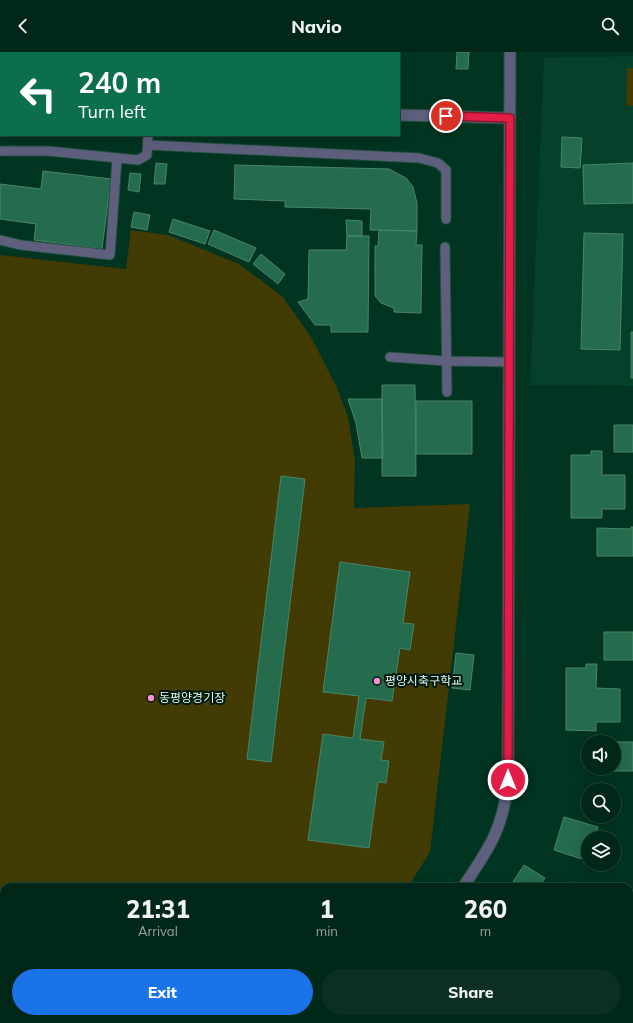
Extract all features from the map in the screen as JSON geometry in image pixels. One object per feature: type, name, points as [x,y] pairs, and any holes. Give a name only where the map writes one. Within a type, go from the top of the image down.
[{"type":"street","points":[[466,883],[492,842],[501,820],[506,800],[508,772],[510,52]]},
{"type":"street","points":[[400,115],[510,118]]},
{"type":"lane","points":[[0,151],[48,152],[138,160],[147,155],[148,136]]},
{"type":"lane","points":[[148,145],[419,158],[438,163],[446,170],[446,219]]},
{"type":"lane","points":[[0,240],[21,245],[110,255],[117,159]]},
{"type":"lane","points":[[445,247],[447,392]]},
{"type":"lane","points":[[390,357],[446,362],[509,362]]},
{"type":"shaded area","points":[[633,56],[633,386],[530,385],[544,58]]},
{"type":"shaded area","points":[[627,68],[633,68],[633,106],[626,106]]},
{"type":"shaded area","name":"동평양경기장","points":[[131,230],[168,235],[239,264],[282,296],[311,337],[337,388],[348,417],[355,460],[354,508],[470,504],[430,852],[411,883],[0,883],[0,255],[126,269]]},
{"type":"building","points":[[457,52],[469,52],[468,69],[456,69]]},
{"type":"building","points":[[562,137],[582,138],[580,168],[561,167]]},
{"type":"building","points":[[156,163],[167,164],[165,184],[154,184]]},
{"type":"building","points":[[633,163],[633,203],[584,204],[583,165]]},
{"type":"building","points":[[235,165],[389,169],[406,178],[413,187],[417,203],[417,231],[370,230],[371,209],[285,207],[285,201],[234,199]]},
{"type":"building","points":[[43,171],[111,179],[102,249],[34,240],[36,224],[0,219],[0,184],[41,189]]},
{"type":"building","points":[[130,173],[141,174],[139,192],[128,190]]},
{"type":"building","points":[[134,212],[150,215],[147,230],[131,227]]},
{"type":"building","points":[[173,219],[210,231],[205,244],[169,232]]},
{"type":"building","points":[[346,220],[362,221],[362,236],[347,236]]},
{"type":"building","points":[[214,230],[256,248],[249,262],[208,244]]},
{"type":"building","points":[[379,230],[417,231],[416,245],[422,245],[421,313],[394,312],[394,308],[381,303],[375,296],[375,246],[378,246]]},
{"type":"building","points":[[584,233],[623,234],[620,350],[581,349]]},
{"type":"building","points":[[347,236],[369,236],[368,332],[331,332],[331,325],[315,325],[298,302],[308,299],[309,250],[346,250]]},
{"type":"building","points":[[261,254],[285,274],[278,284],[253,264]]},
{"type":"building","points":[[631,332],[633,332],[633,378],[631,378]]},
{"type":"building","points":[[382,385],[415,385],[416,476],[382,476]]},
{"type":"building","points":[[348,399],[382,399],[383,458],[362,458],[356,423]]},
{"type":"building","points":[[416,401],[472,401],[472,454],[416,454]]},
{"type":"building","points":[[614,425],[633,425],[633,452],[614,452]]},
{"type":"building","points":[[591,451],[602,451],[602,475],[625,475],[625,509],[602,509],[602,518],[571,518],[571,455],[591,455]]},
{"type":"building","points":[[281,476],[305,479],[271,762],[247,759]]},
{"type":"building","points":[[631,527],[633,527],[633,556],[597,556],[597,528],[631,529]]},
{"type":"building","points":[[340,562],[410,572],[403,623],[414,624],[410,650],[400,648],[392,701],[366,698],[360,739],[384,742],[381,760],[389,761],[386,783],[378,782],[369,848],[308,840],[323,734],[353,738],[359,696],[323,692]]},
{"type":"building","points":[[604,632],[633,632],[633,660],[604,660]]},
{"type":"building","points":[[456,653],[474,655],[470,690],[452,688]]},
{"type":"building","points":[[586,664],[597,664],[596,688],[620,689],[620,722],[596,722],[596,731],[566,730],[566,668],[586,668]]},
{"type":"building","points":[[621,742],[633,742],[633,771],[621,771]]},
{"type":"building","points":[[564,817],[598,827],[597,831],[581,831],[581,859],[554,850]]},
{"type":"building","points":[[524,865],[545,878],[542,883],[513,882]]},
{"type":"place","name":"평양시축구학교","points":[[377,681]]},
{"type":"place","name":"동평양경기장","points":[[151,698]]},
{"type":"route","points":[[446,116],[510,118],[508,780]]}]
